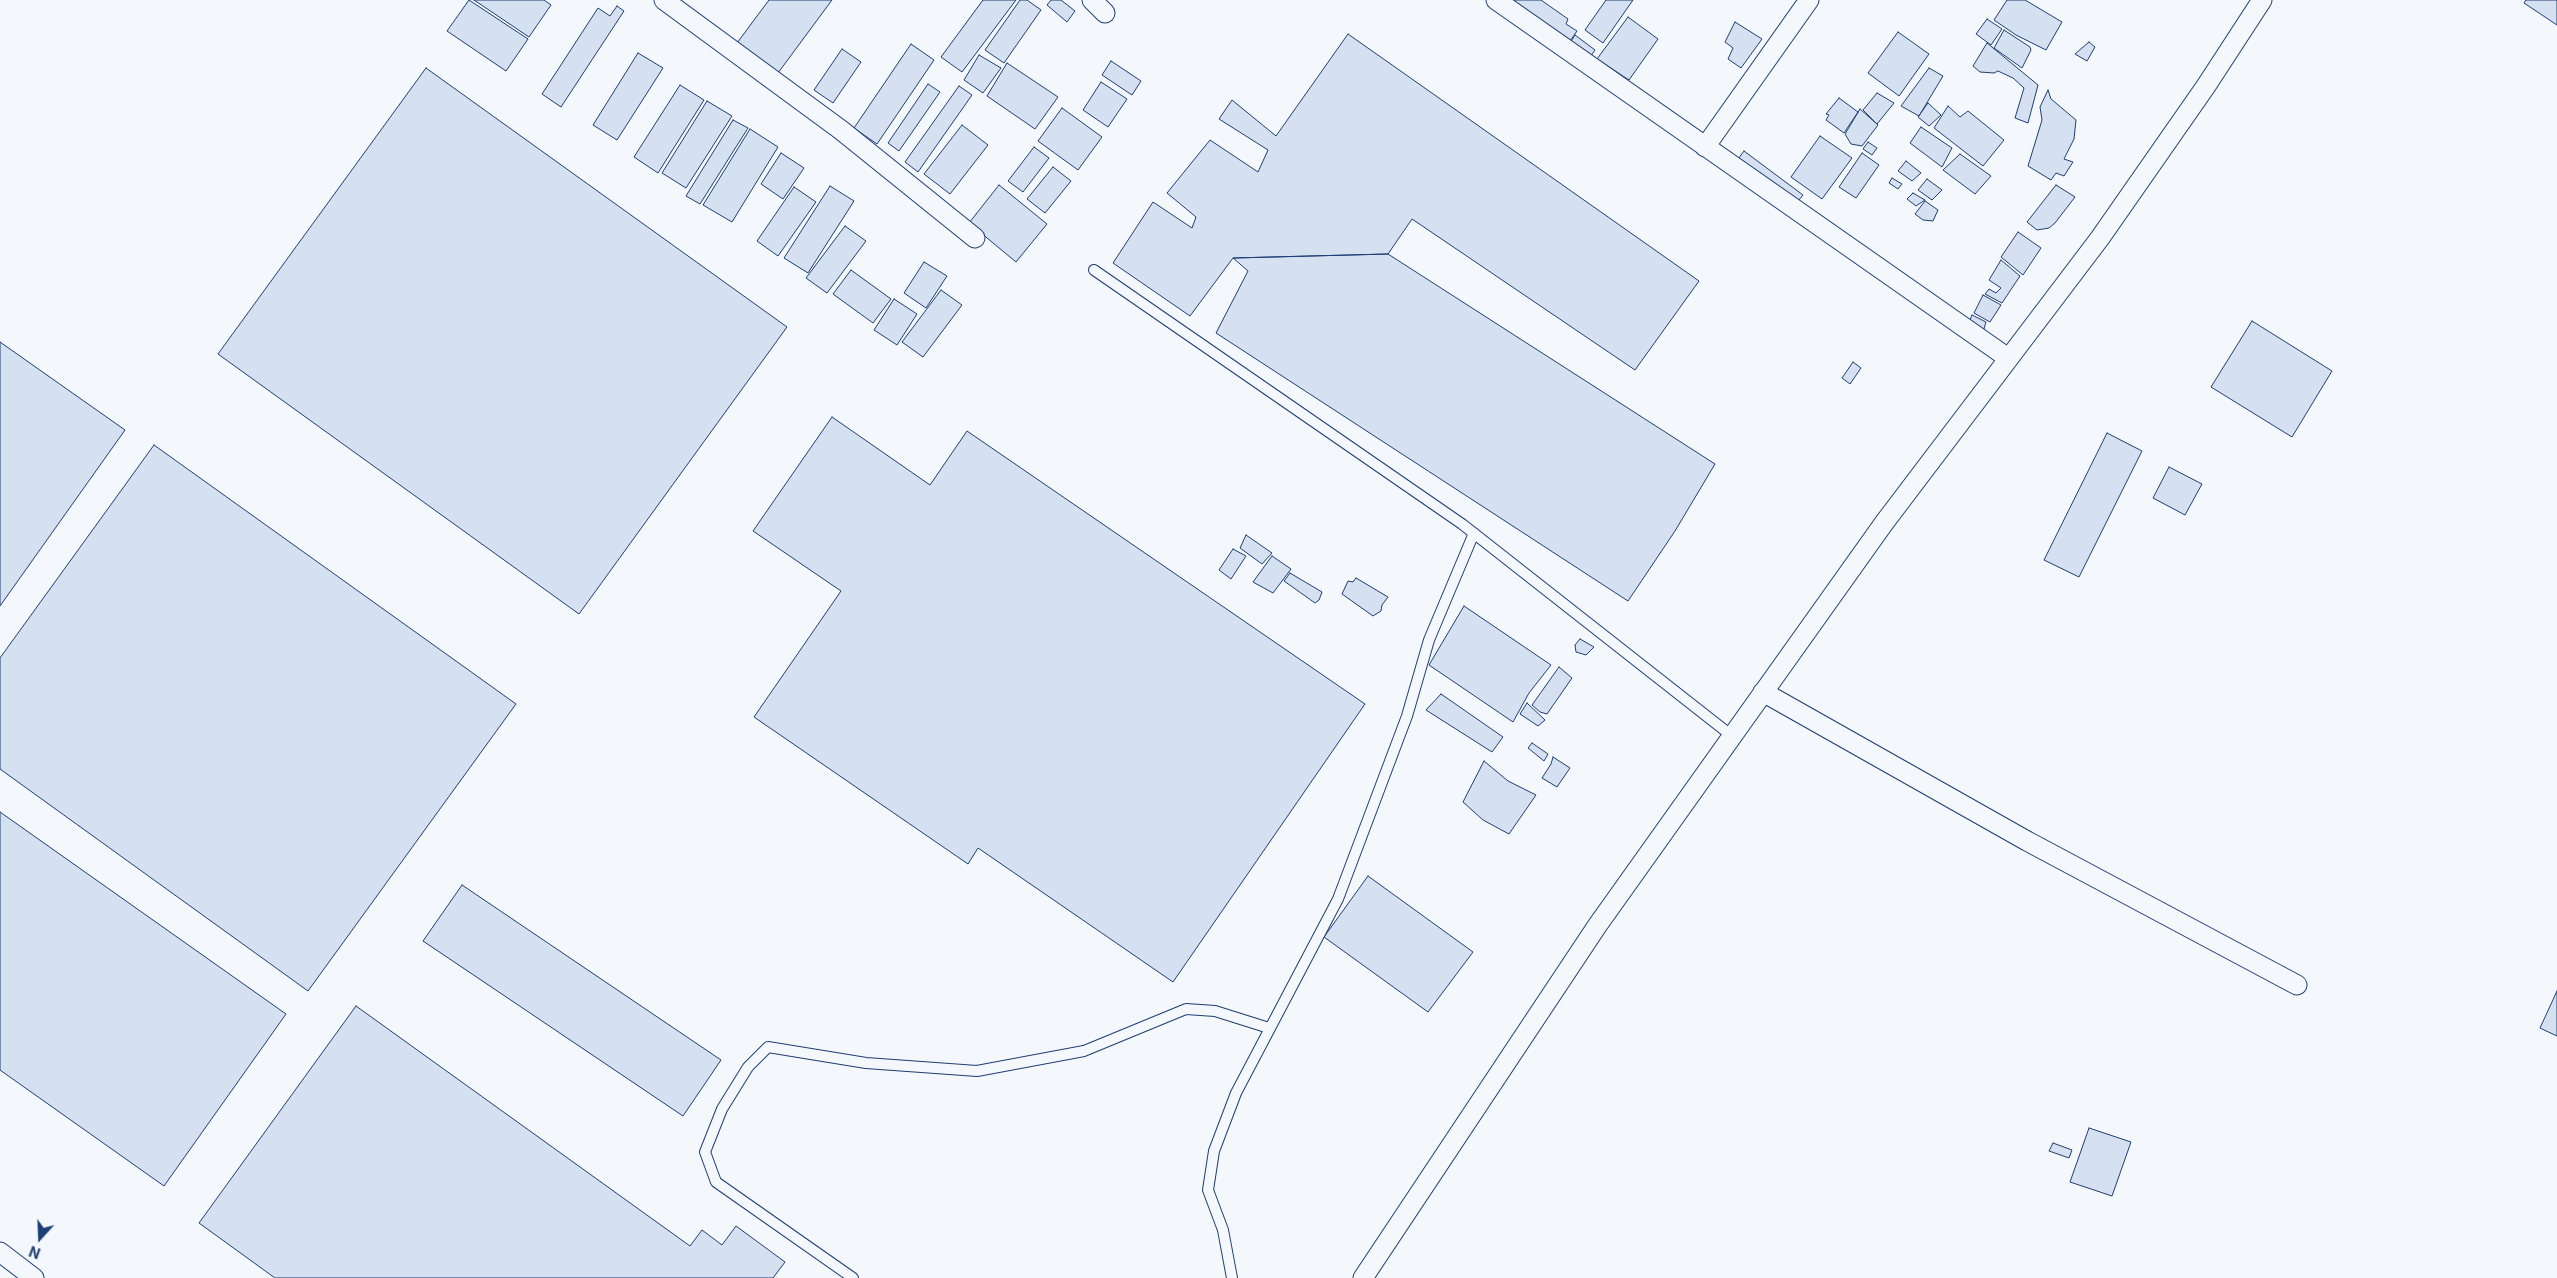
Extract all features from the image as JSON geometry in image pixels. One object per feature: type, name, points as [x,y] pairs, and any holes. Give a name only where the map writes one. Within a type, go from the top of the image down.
[{"type":"street","points":[[664,0],[841,130],[975,238]]},
{"type":"street","points":[[1496,0],[2008,358]]},
{"type":"street","points":[[1705,147],[1810,0]]},
{"type":"street","points":[[1363,1278],[1597,926],[1884,523],[2100,238],[2206,86],[2262,0]]},
{"type":"street","points":[[1763,692],[2027,841],[2297,985]]},
{"type":"street","points":[[0,1252],[34,1278]]},
{"type":"lane","points":[[1094,270],[1474,532],[1732,736]]},
{"type":"lane","points":[[1232,1278],[1223,1230],[1208,1190],[1214,1151],[1233,1102],[1269,1028],[1338,899],[1407,716],[1429,640],[1474,532]]},
{"type":"lane","points":[[853,1278],[716,1182],[705,1152],[722,1109],[748,1067],[768,1047],[866,1063],[978,1071],[1084,1051],[1186,1009],[1215,1011],[1269,1028]]},
{"type":"building","points":[[469,0],[528,39],[506,71],[447,31]]},
{"type":"building","points":[[474,0],[544,0],[551,5],[529,37]]},
{"type":"building","points":[[769,0],[832,0],[778,73],[737,43]]},
{"type":"building","points":[[983,0],[1016,0],[962,72],[941,57]]},
{"type":"building","points":[[1020,0],[1027,0],[1041,10],[1004,63],[985,50]]},
{"type":"building","points":[[1051,0],[1061,0],[1075,11],[1067,22],[1047,5]]},
{"type":"building","points":[[1509,0],[1541,0],[1568,19],[1566,24],[1577,31],[1568,44]]},
{"type":"building","points":[[1606,0],[1633,0],[1603,43],[1585,30]]},
{"type":"building","points":[[2007,0],[2025,0],[2062,22],[2046,50],[2016,35],[1994,20]]},
{"type":"building","points":[[2526,0],[2557,0],[2557,25],[2524,3]]},
{"type":"building","points":[[617,6],[624,11],[561,107],[542,94],[598,8],[610,16]]},
{"type":"building","points":[[1628,17],[1658,39],[1629,80],[1597,59]]},
{"type":"building","points":[[1987,19],[2002,29],[1991,45],[1976,34]]},
{"type":"building","points":[[1735,22],[1762,39],[1741,68],[1728,59],[1733,48],[1725,42]]},
{"type":"building","points":[[2004,30],[2030,47],[2031,50],[2022,68],[1994,48]]},
{"type":"building","points":[[1898,32],[1929,54],[1899,96],[1868,73]]},
{"type":"building","points":[[1348,34],[1699,281],[1635,370],[1412,219],[1388,254],[1233,258],[1190,316],[1113,263],[1153,202],[1192,228],[1196,217],[1167,193],[1210,140],[1258,172],[1268,150],[1219,119],[1232,100],[1276,136]]},
{"type":"building","points":[[1575,35],[1595,50],[1588,60],[1568,46]]},
{"type":"building","points":[[2089,42],[2095,47],[2087,61],[2075,54]]},
{"type":"building","points":[[1987,43],[2038,85],[2028,123],[2015,118],[2024,88],[2013,78],[1998,71],[1994,73],[1980,72],[1973,66]]},
{"type":"building","points":[[911,44],[934,60],[877,144],[854,128]]},
{"type":"building","points":[[842,49],[861,62],[833,103],[814,90]]},
{"type":"building","points":[[638,53],[663,68],[617,140],[593,125]]},
{"type":"building","points":[[979,55],[1001,68],[983,93],[964,80]]},
{"type":"building","points":[[1111,61],[1141,81],[1132,95],[1102,75]]},
{"type":"building","points":[[1007,63],[1058,97],[1035,129],[987,96]]},
{"type":"building","points":[[426,68],[787,327],[579,614],[218,354]]},
{"type":"building","points":[[1929,68],[1943,76],[1919,116],[1901,106]]},
{"type":"building","points":[[1101,82],[1127,99],[1108,127],[1083,110]]},
{"type":"building","points":[[928,84],[940,92],[899,151],[888,143]]},
{"type":"building","points":[[680,85],[704,100],[658,173],[634,157]]},
{"type":"building","points":[[959,86],[972,95],[918,172],[905,162]]},
{"type":"building","points":[[2048,90],[2051,99],[2076,120],[2074,139],[2064,159],[2073,162],[2064,176],[2056,173],[2051,180],[2028,166],[2042,120],[2040,107]]},
{"type":"building","points":[[1877,93],[1894,103],[1877,124],[1863,110]]},
{"type":"building","points":[[1839,98],[1858,112],[1844,133],[1826,120],[1829,115],[1826,114]]},
{"type":"building","points":[[707,101],[732,116],[686,188],[662,173]]},
{"type":"building","points":[[1928,103],[1941,115],[1929,126],[1918,117]]},
{"type":"building","points":[[1948,106],[1960,117],[1968,111],[2004,140],[1983,166],[1934,128]]},
{"type":"building","points":[[1062,108],[1102,137],[1078,170],[1038,141]]},
{"type":"building","points":[[1860,109],[1878,125],[1862,146],[1851,144],[1845,134]]},
{"type":"building","points":[[733,120],[748,128],[700,204],[686,196]]},
{"type":"building","points":[[962,125],[988,145],[950,194],[924,174]]},
{"type":"building","points":[[1921,127],[1952,148],[1942,167],[1910,143]]},
{"type":"building","points":[[750,129],[778,147],[732,222],[703,205]]},
{"type":"building","points":[[1820,136],[1852,158],[1822,199],[1791,177]]},
{"type":"building","points":[[1868,142],[1877,148],[1872,155],[1863,149]]},
{"type":"building","points":[[1034,147],[1049,158],[1023,192],[1008,181]]},
{"type":"building","points":[[1744,151],[1803,195],[1794,206],[1736,162]]},
{"type":"building","points":[[781,153],[804,168],[783,199],[761,184]]},
{"type":"building","points":[[1862,153],[1879,165],[1856,198],[1839,187]]},
{"type":"building","points":[[1960,154],[1991,176],[1975,194],[1943,170]]},
{"type":"building","points":[[1906,161],[1921,173],[1912,181],[1898,171]]},
{"type":"building","points":[[1053,167],[1071,181],[1045,213],[1027,199]]},
{"type":"building","points":[[1892,178],[1902,184],[1898,189],[1889,183]]},
{"type":"building","points":[[1927,179],[1942,190],[1932,200],[1918,190]]},
{"type":"building","points":[[999,185],[1047,224],[1016,262],[969,223]]},
{"type":"building","points":[[2056,185],[2075,197],[2055,223],[2049,228],[2037,230],[2027,222]]},
{"type":"building","points":[[830,186],[854,201],[808,273],[784,258]]},
{"type":"building","points":[[794,187],[816,202],[778,256],[757,241]]},
{"type":"building","points":[[1913,193],[1925,200],[1916,206],[1907,199]]},
{"type":"building","points":[[1925,201],[1938,210],[1933,221],[1923,220],[1915,214]]},
{"type":"building","points":[[845,226],[866,241],[827,293],[806,278]]},
{"type":"building","points":[[2018,232],[2041,248],[2023,275],[2001,257]]},
{"type":"building","points":[[1388,254],[1715,464],[1675,531],[1628,601],[1216,333],[1248,271],[1233,258]]},
{"type":"building","points":[[2001,260],[2020,276],[2002,303],[1985,294],[1989,289],[1996,293],[2001,288],[1989,280]]},
{"type":"building","points":[[924,262],[947,276],[926,308],[904,293]]},
{"type":"building","points":[[851,270],[891,299],[873,323],[833,294]]},
{"type":"building","points":[[941,290],[962,305],[923,357],[902,342]]},
{"type":"building","points":[[1983,295],[2001,305],[1990,322],[1974,313]]},
{"type":"building","points":[[894,299],[917,314],[897,345],[874,330]]},
{"type":"building","points":[[1972,315],[1986,322],[1983,332],[1968,325]]},
{"type":"building","points":[[2252,321],[2332,371],[2292,437],[2211,387]]},
{"type":"building","points":[[0,342],[125,430],[0,606]]},
{"type":"building","points":[[1853,362],[1861,368],[1850,384],[1842,378]]},
{"type":"building","points":[[832,417],[930,485],[967,431],[1365,704],[1173,982],[978,848],[968,864],[754,717],[841,591],[753,531]]},
{"type":"building","points":[[2107,433],[2142,451],[2079,577],[2044,560]]},
{"type":"building","points":[[154,445],[516,704],[308,991],[0,769],[0,658]]},
{"type":"building","points":[[2169,467],[2202,484],[2185,515],[2153,498]]},
{"type":"building","points":[[1246,535],[1272,553],[1262,564],[1240,548]]},
{"type":"building","points":[[1233,549],[1246,556],[1231,579],[1219,570]]},
{"type":"building","points":[[1272,556],[1291,569],[1273,593],[1253,582]]},
{"type":"building","points":[[1290,573],[1322,592],[1319,600],[1315,603],[1284,581]]},
{"type":"building","points":[[1356,578],[1388,597],[1382,605],[1381,611],[1373,616],[1342,594],[1348,581],[1353,582]]},
{"type":"building","points":[[1464,606],[1551,665],[1529,693],[1513,722],[1429,665]]},
{"type":"building","points":[[1580,639],[1594,647],[1586,655],[1576,652],[1575,645]]},
{"type":"building","points":[[1559,667],[1572,678],[1547,714],[1540,712],[1532,705]]},
{"type":"building","points":[[1441,694],[1503,737],[1492,752],[1426,710]]},
{"type":"building","points":[[1527,703],[1545,720],[1538,726],[1520,714]]},
{"type":"building","points":[[1532,743],[1548,754],[1544,761],[1528,748]]},
{"type":"building","points":[[1553,757],[1570,768],[1557,787],[1542,778]]},
{"type":"building","points":[[1484,761],[1508,781],[1536,795],[1509,834],[1483,820],[1463,802]]},
{"type":"building","points":[[0,812],[286,1014],[164,1186],[0,1070]]},
{"type":"building","points":[[1368,876],[1473,952],[1428,1012],[1324,937]]},
{"type":"building","points":[[462,885],[721,1060],[683,1116],[423,941]]},
{"type":"building","points":[[2557,991],[2557,1036],[2540,1028]]},
{"type":"building","points":[[356,1006],[690,1246],[702,1230],[722,1245],[736,1226],[785,1262],[773,1278],[275,1278],[199,1223]]},
{"type":"building","points":[[2089,1128],[2131,1142],[2112,1196],[2070,1182]]},
{"type":"building","points":[[2053,1143],[2072,1150],[2069,1158],[2049,1151]]}]
